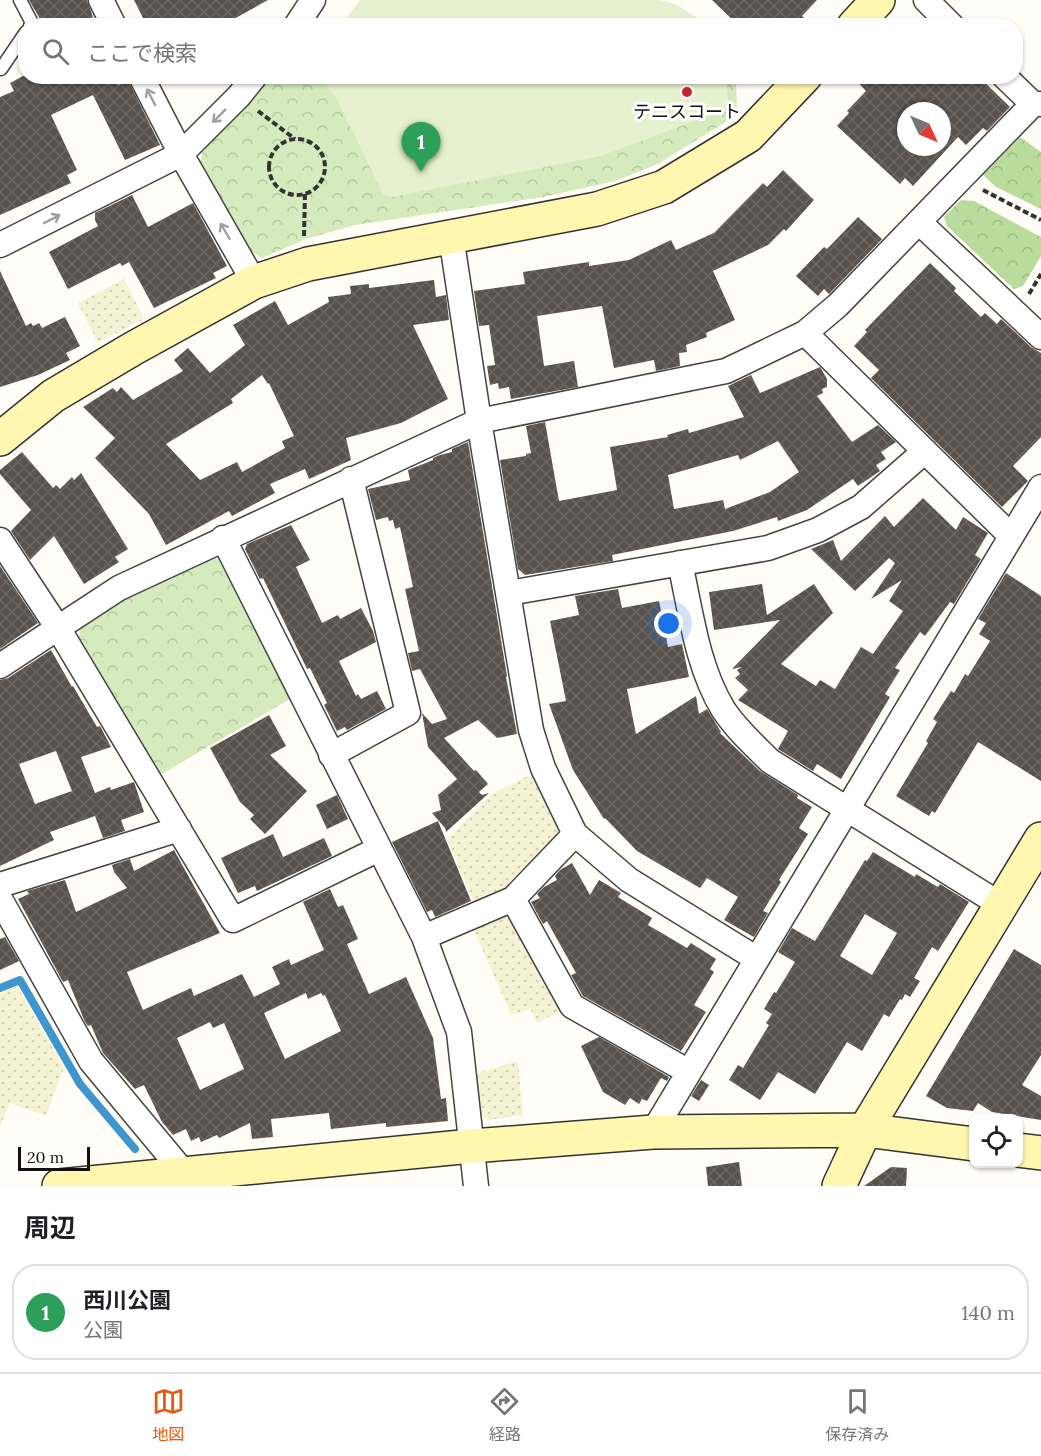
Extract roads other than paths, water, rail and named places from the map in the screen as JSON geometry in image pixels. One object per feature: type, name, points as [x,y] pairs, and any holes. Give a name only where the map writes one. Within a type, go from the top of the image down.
[{"type":"street","points":[[101,0],[110,18]]},
{"type":"street","points":[[861,18],[878,0]]},
{"type":"street","points":[[926,0],[944,18]]},
{"type":"street","points":[[145,84],[181,154],[254,282]]},
{"type":"street","points":[[0,245],[181,154],[249,84]]},
{"type":"street","points":[[0,439],[53,396],[254,282],[308,264],[597,210],[664,187],[748,136],[797,84]]},
{"type":"street","points":[[0,666],[119,588],[479,421],[726,371],[805,333],[838,305],[961,178],[1037,104],[1014,84]]},
{"type":"street","points":[[919,222],[1041,337]]},
{"type":"street","points":[[451,236],[479,421],[531,730],[543,768],[574,834],[629,880],[757,959]]},
{"type":"street","points":[[805,333],[1011,536]]},
{"type":"street","points":[[509,593],[768,548],[818,530],[861,507],[925,451]]},
{"type":"street","points":[[332,755],[408,713],[351,479]]},
{"type":"street","points":[[652,1132],[1041,487]]},
{"type":"street","points":[[223,538],[424,937],[459,1032],[476,1186]]},
{"type":"street","points":[[0,540],[58,628],[233,920],[379,849]]},
{"type":"street","points":[[680,563],[698,650],[710,684],[724,711],[743,734],[770,761],[1001,905]]},
{"type":"street","points":[[0,885],[179,829]]},
{"type":"street","points":[[424,937],[513,899],[574,834]]},
{"type":"street","points":[[839,1186],[865,1130],[1041,839]]},
{"type":"street","points":[[0,899],[91,1061],[169,1178]]},
{"type":"street","points":[[513,899],[572,1006],[689,1072]]},
{"type":"street","points":[[59,1186],[169,1178],[472,1146],[652,1132],[865,1130],[969,1143]]},
{"type":"street","points":[[1023,1151],[1041,1153]]},
{"type":"lane","points":[[20,0],[29,18]]},
{"type":"lane","points":[[1,69],[18,44]]},
{"type":"waterway","points":[[0,988],[20,980],[80,1084],[135,1149]]},
{"type":"place","name":"テニスコート","points":[[687,92]]},
{"type":"place","name":"西川公園","points":[[421,172]]}]
